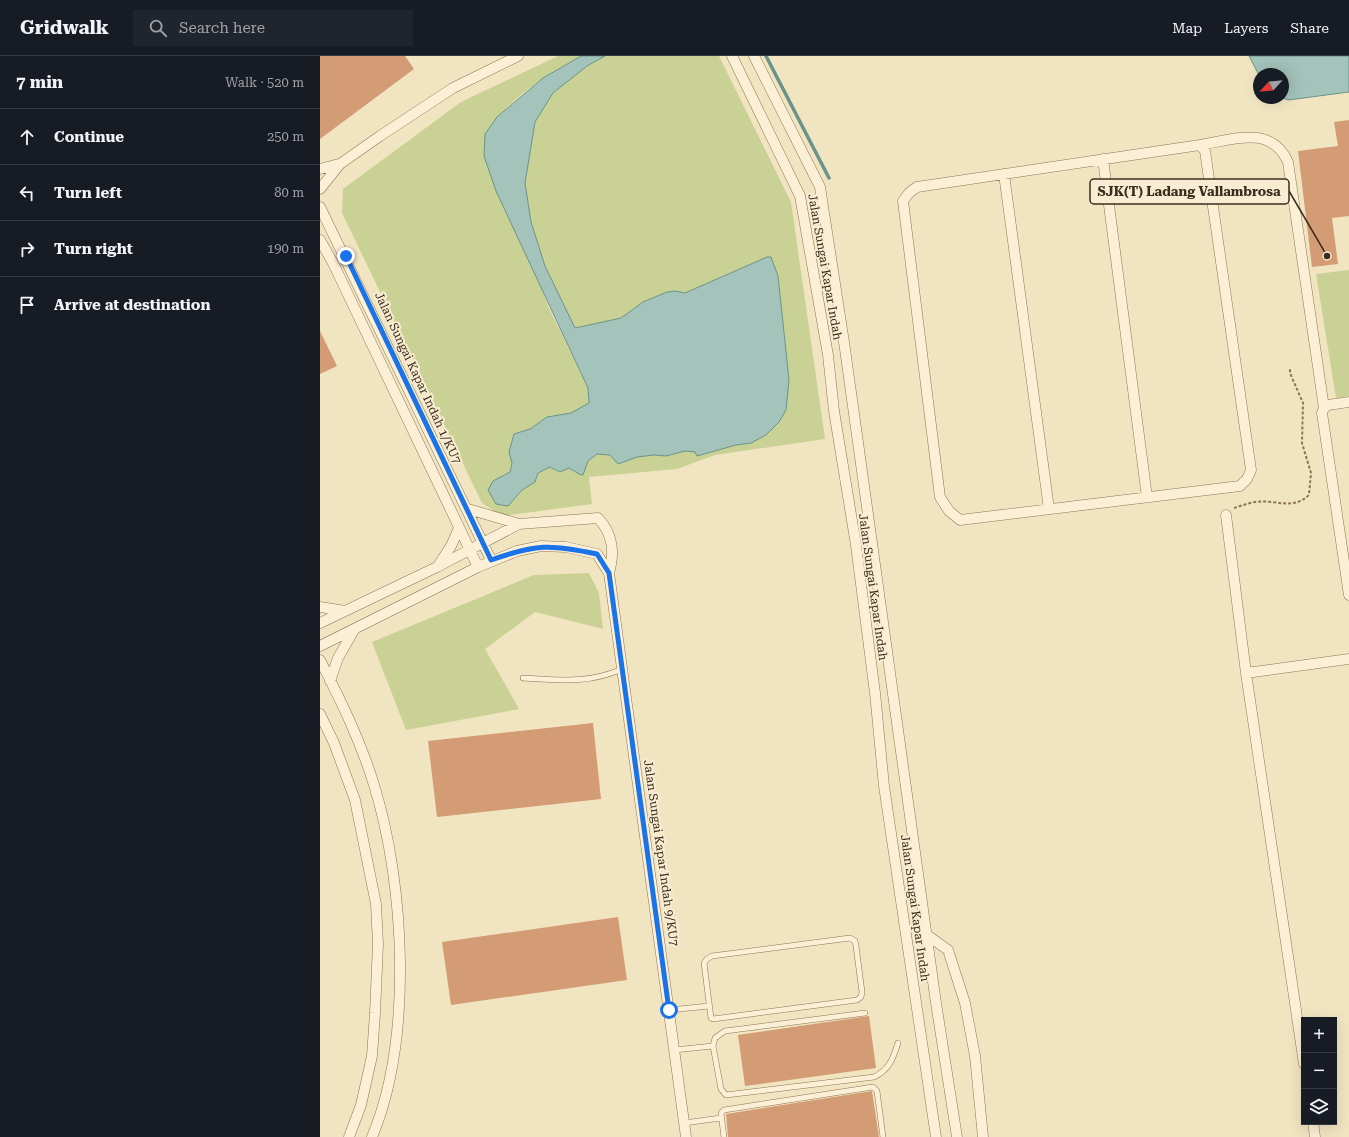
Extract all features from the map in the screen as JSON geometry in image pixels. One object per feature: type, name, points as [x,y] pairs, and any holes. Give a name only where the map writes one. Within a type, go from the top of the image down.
[{"type":"street","points":[[320,190],[340,164],[453,88],[518,56]]},
{"type":"street","name":"Jalan Sungai Kapar Indah","points":[[732,56],[800,196],[828,355],[834,411],[856,545],[875,693],[884,786],[936,1137]]},
{"type":"street","name":"Jalan Sungai Kapar Indah","points":[[754,56],[820,188],[844,342],[927,935],[957,1137]]},
{"type":"street","points":[[1200,145],[1205,151],[1251,470],[1247,479],[1240,486],[960,520],[949,511],[940,497],[904,201],[909,192],[917,187],[1257,136],[1280,148],[1288,162],[1324,408],[1322,413],[1349,594]]},
{"type":"street","points":[[1103,159],[1147,497]]},
{"type":"street","points":[[320,168],[340,164]]},
{"type":"street","points":[[1004,174],[1049,509]]},
{"type":"street","name":"Jalan Sungai Kapar Indah 1/KU7","points":[[320,207],[356,277],[491,560]]},
{"type":"street","points":[[320,240],[333,263],[478,567]]},
{"type":"street","points":[[1324,408],[1328,405],[1349,402]]},
{"type":"street","points":[[468,509],[519,524],[598,518],[607,528],[610,538],[613,558],[609,573]]},
{"type":"street","points":[[1227,513],[1246,673],[1302,1053]]},
{"type":"street","points":[[437,567],[451,546],[457,524]]},
{"type":"street","points":[[320,623],[484,544],[519,524]]},
{"type":"street","points":[[320,646],[491,560],[517,551],[542,546],[566,547],[597,554],[609,573]]},
{"type":"street","name":"Jalan Sungai Kapar Indah 9/KU7","points":[[609,573],[616,672],[669,1010],[686,1137]]},
{"type":"street","points":[[320,607],[345,611]]},
{"type":"street","points":[[330,681],[338,658],[354,630]]},
{"type":"street","points":[[1246,673],[1349,659]]},
{"type":"street","points":[[320,660],[350,720],[374,785],[391,853],[400,938],[399,1007],[392,1063],[384,1099],[372,1137]]},
{"type":"street","points":[[320,714],[334,743],[354,800],[376,904],[378,952],[376,1013],[372,1056],[361,1105],[349,1137]]},
{"type":"street","points":[[927,935],[948,950],[965,1003],[975,1056],[984,1137]]},
{"type":"street","points":[[1313,1125],[1315,1137]]},
{"type":"lane","points":[[524,678],[585,681],[616,672]]},
{"type":"lane","points":[[850,938],[854,941],[862,992],[861,997],[857,1000],[713,1019],[710,1015],[709,1006],[704,963],[706,959],[712,956],[850,938]]},
{"type":"lane","points":[[669,1010],[709,1006]]},
{"type":"lane","points":[[865,1013],[725,1031],[715,1038],[713,1046],[721,1089],[726,1095],[874,1078],[883,1073],[892,1060],[898,1043]]},
{"type":"lane","points":[[674,1050],[713,1046]]},
{"type":"lane","points":[[724,1137],[721,1118],[721,1113],[724,1110],[873,1087],[877,1091],[883,1137]]},
{"type":"lane","points":[[684,1123],[721,1118]]},
{"type":"path","points":[[1227,513],[1255,502],[1295,504],[1302,502],[1309,495],[1311,488],[1311,473],[1302,443],[1302,403],[1290,373],[1290,368]]},
{"type":"green space","points":[[558,56],[581,56],[554,71],[528,89],[505,110],[485,134],[548,306],[588,388],[589,403],[571,413],[547,417],[530,429],[514,434],[509,452],[512,463],[510,472],[501,476],[508,506],[522,490],[535,482],[538,473],[550,467],[560,472],[569,468],[579,474],[588,461],[597,454],[610,455],[618,464],[637,457],[654,455],[666,456],[685,451],[695,452],[697,456],[736,445],[751,443],[786,410],[789,380],[778,276],[771,257],[767,257],[685,293],[675,291],[667,292],[643,302],[621,318],[575,328],[545,266],[531,222],[525,183],[535,122],[553,93],[587,66],[605,56],[719,56],[791,202],[825,439],[715,455],[677,469],[589,477],[592,504],[502,516],[482,503],[342,213],[343,189],[461,102]]},
{"type":"green space","points":[[1349,270],[1349,396],[1336,398],[1316,274]]},
{"type":"green space","points":[[589,573],[599,593],[603,629],[535,612],[485,649],[519,709],[406,730],[372,642],[534,575]]},
{"type":"water","points":[[581,56],[605,56],[587,66],[553,93],[535,122],[525,183],[531,222],[545,266],[575,328],[621,318],[643,302],[667,292],[675,291],[685,293],[767,257],[771,257],[778,276],[789,380],[786,410],[779,422],[766,435],[751,443],[736,445],[697,456],[695,452],[685,451],[666,456],[654,455],[637,457],[618,464],[610,455],[597,454],[588,461],[583,475],[569,468],[560,472],[550,467],[538,473],[535,482],[522,490],[508,506],[496,504],[488,490],[493,481],[510,472],[512,463],[509,452],[514,434],[530,429],[547,417],[571,413],[589,403],[588,388],[496,191],[484,156],[485,134],[497,117],[543,78]]},
{"type":"water","points":[[1249,56],[1349,56],[1349,92],[1289,100],[1289,68],[1255,68]]},
{"type":"building","points":[[320,56],[405,56],[414,69],[320,139]]},
{"type":"building","points":[[1349,120],[1349,216],[1332,218],[1338,264],[1312,267],[1298,151],[1338,146],[1334,122]]},
{"type":"building","points":[[320,331],[337,366],[320,374]]},
{"type":"building","points":[[593,723],[601,799],[437,817],[428,741]]},
{"type":"building","points":[[618,917],[627,980],[451,1005],[442,942]]},
{"type":"building","points":[[869,1016],[876,1068],[745,1086],[738,1035]]},
{"type":"building","points":[[872,1091],[879,1137],[728,1137],[726,1114]]},
{"type":"waterway","points":[[766,56],[829,178]]},
{"type":"place","name":"SJK(T) Ladang Vallambrosa","points":[[1327,256]]},
{"type":"route","points":[[346,256],[491,560],[517,551],[542,546],[566,547],[597,554],[609,573],[669,1010]]}]
